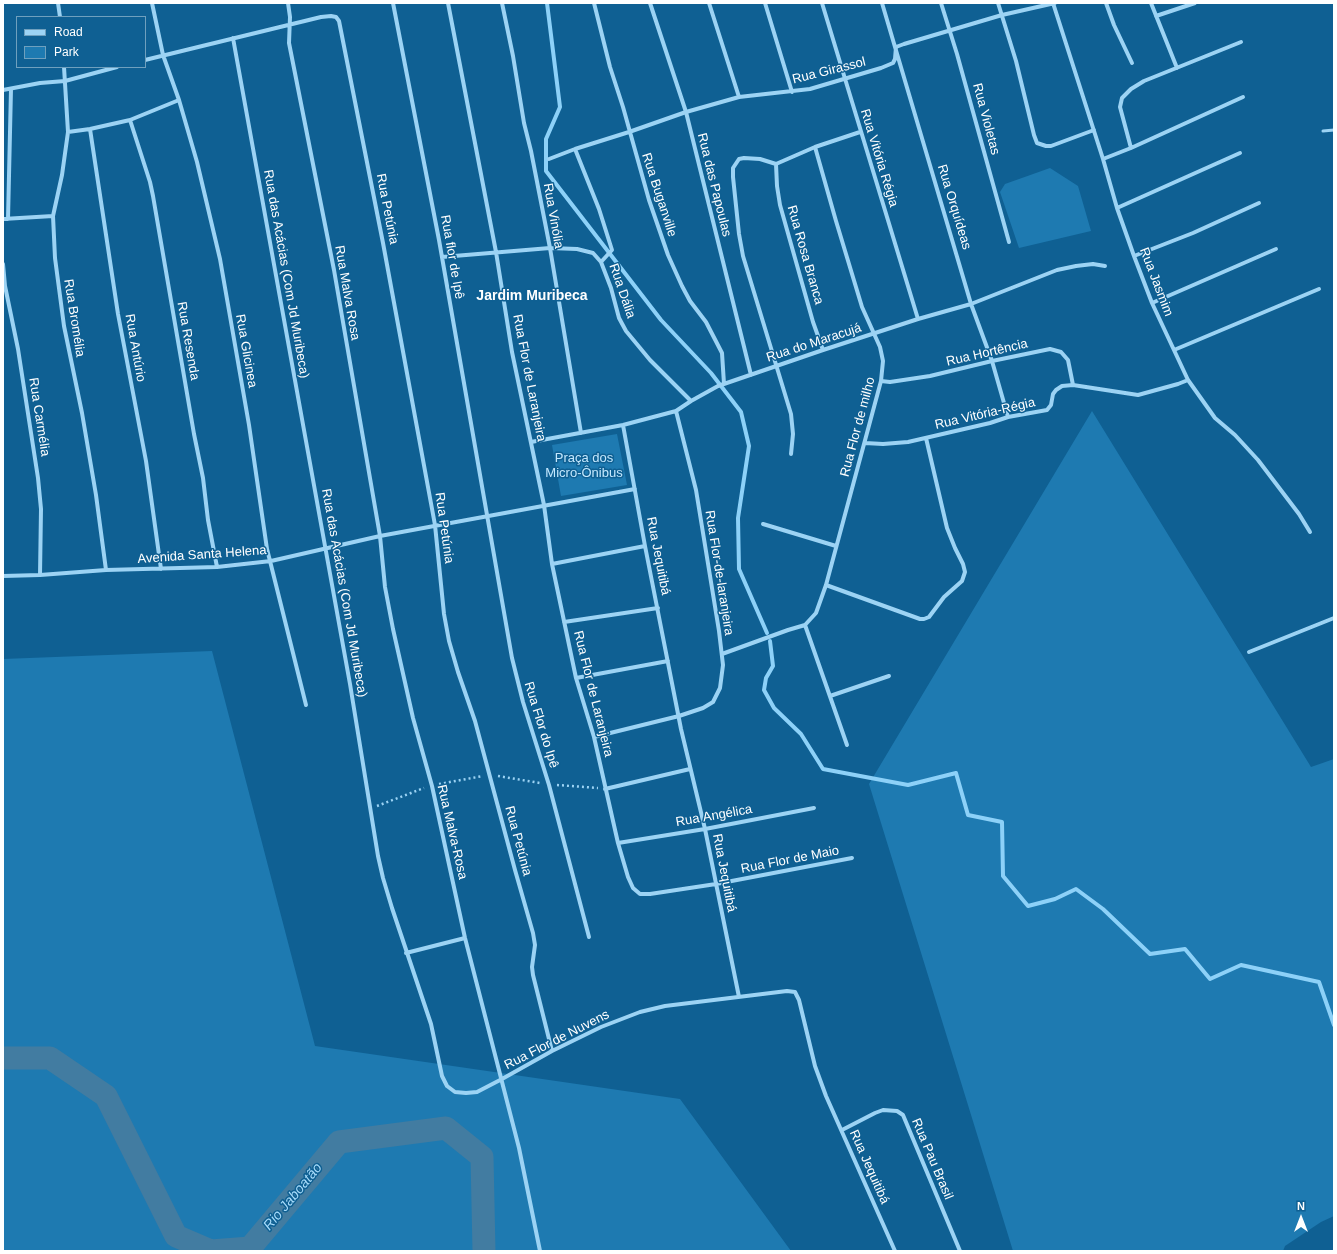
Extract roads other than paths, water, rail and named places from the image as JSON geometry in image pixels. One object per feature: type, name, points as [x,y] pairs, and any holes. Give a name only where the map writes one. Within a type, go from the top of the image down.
[{"type":"street","points":[[58,3],[60,16]]},
{"type":"street","name":"Rua Glicinea","points":[[152,3],[163,55],[179,100],[197,162],[220,259],[246,410],[267,549],[306,705]]},
{"type":"street","name":"Rua Malva Rosa","points":[[288,3],[290,17],[289,43],[334,270],[380,536],[385,587]]},
{"type":"street","name":"Rua flor de Ipê","points":[[393,3],[442,257],[487,516]]},
{"type":"street","name":"Rua Flor de Laranjeira","points":[[448,3],[496,252],[512,352],[544,505],[552,564],[564,622],[576,678],[594,737],[618,843],[628,877],[633,888],[637,892]]},
{"type":"street","name":"Rua Vinólia","points":[[502,3],[513,56],[524,123],[550,248],[581,433]]},
{"type":"street","name":"Rua Buganville","points":[[594,3],[610,67],[623,107],[649,200],[668,255],[690,301],[706,322],[722,353],[724,365],[724,384]]},
{"type":"street","name":"Rua das Papoulas","points":[[650,3],[686,112],[750,375]]},
{"type":"street","points":[[710,3],[739,97]]},
{"type":"street","points":[[765,3],[792,92]]},
{"type":"street","name":"Rua Vitória Régia","points":[[822,3],[918,319]]},
{"type":"street","name":"Rua Orquídeas","points":[[882,3],[971,304],[992,361],[1008,417]]},
{"type":"street","name":"Rua Violetas","points":[[941,3],[957,54],[1009,242]]},
{"type":"street","points":[[998,3],[1016,61],[1037,143],[1051,146],[1094,130]]},
{"type":"street","points":[[896,48],[904,44],[949,30],[1054,3]]},
{"type":"street","name":"Rua Jasmim","points":[[1054,3],[1117,208],[1134,256],[1152,303],[1188,380],[1215,418],[1235,435],[1258,460],[1299,514],[1310,532]]},
{"type":"street","points":[[1106,3],[1114,25],[1132,64]]},
{"type":"street","points":[[1151,3],[1176,68]]},
{"type":"street","points":[[1156,16],[1195,3]]},
{"type":"street","name":"Rua Petúnia","points":[[289,25],[331,16],[336,17],[341,26],[385,250],[435,525],[444,614],[449,641],[478,728],[515,870],[534,934],[535,945],[532,971],[552,1051]]},
{"type":"street","points":[[146,60],[289,25]]},
{"type":"street","name":"Rua das Acácias (Com Jd Muribeca)","points":[[233,38],[352,691],[382,878],[431,1024],[442,1076],[447,1086],[455,1092],[476,1092],[502,1079]]},
{"type":"street","points":[[1131,148],[1120,107],[1122,98],[1131,89],[1144,81],[1241,42]]},
{"type":"street","name":"Rua Girassol","points":[[549,159],[686,112],[739,97],[810,89],[888,66],[896,59],[896,48]]},
{"type":"street","name":"Rua Bromélia","points":[[64,68],[68,132],[62,176],[53,216],[55,258],[64,326],[96,494],[106,570]]},
{"type":"street","points":[[3,90],[65,80],[113,68]]},
{"type":"street","points":[[8,219],[11,89]]},
{"type":"street","points":[[1103,159],[1131,148],[1243,97]]},
{"type":"street","points":[[68,132],[90,129],[130,120],[179,100]]},
{"type":"street","name":"Rua Resenda","points":[[130,120],[153,196],[203,478],[208,520],[217,567]]},
{"type":"street","name":"Rua Antúrio","points":[[90,129],[118,314],[146,461],[160,569]]},
{"type":"street","points":[[791,454],[793,434],[791,414],[743,256],[739,234],[732,168],[739,159],[744,158],[760,159],[776,164],[815,147],[860,132]]},
{"type":"street","name":"Rua Flor de milho","points":[[805,626],[816,613],[826,585],[881,382],[883,361],[880,347],[862,307],[815,147]]},
{"type":"street","name":"Rua Dália","points":[[575,149],[599,209],[612,250],[601,262],[611,288],[619,318],[626,330],[650,360],[691,401]]},
{"type":"street","points":[[1117,208],[1240,154]]},
{"type":"street","name":"Rua Rosa Branca","points":[[776,164],[780,205],[811,314],[823,350]]},
{"type":"street","points":[[1134,256],[1193,233],[1259,203]]},
{"type":"street","points":[[3,219],[53,216]]},
{"type":"street","points":[[442,257],[550,248],[577,249],[593,253],[601,262]]},
{"type":"street","points":[[1152,303],[1276,250]]},
{"type":"street","name":"Rua Carmélia","points":[[3,264],[5,286],[18,350],[38,478],[41,509],[40,575]]},
{"type":"street","name":"Rua do Maracujá","points":[[531,442],[623,425],[676,411],[718,386],[918,319],[971,304],[1057,270],[1093,264],[1105,266]]},
{"type":"street","points":[[1174,350],[1319,289]]},
{"type":"street","name":"Rua Hortência","points":[[881,382],[930,376],[1050,349],[1061,352],[1068,360],[1073,385]]},
{"type":"street","name":"Rua Vitória-Régia","points":[[865,443],[883,444],[926,438],[990,423],[1008,417],[1047,410],[1051,405],[1053,394],[1062,386],[1073,385],[1138,395],[1188,380]]},
{"type":"street","name":"Rua Flor-de-laranjeira","points":[[594,737],[679,716],[703,708],[713,702],[720,688],[722,675],[722,654],[696,490],[676,411]]},
{"type":"street","name":"Rua Jequitibá","points":[[623,425],[645,546],[679,716],[739,997],[787,992],[795,992],[797,995],[820,1080],[895,1251]]},
{"type":"street","points":[[826,585],[920,619],[929,617],[944,597],[962,581],[966,572],[954,548],[947,528],[926,438]]},
{"type":"street","name":"Avenida Santa Helena","points":[[3,576],[106,570],[217,567],[271,561],[435,525],[635,489]]},
{"type":"street","name":"Rua Flor do Ipê","points":[[487,516],[512,658],[523,702],[549,785],[589,937]]},
{"type":"street","points":[[762,524],[836,546]]},
{"type":"street","points":[[552,564],[645,546]]},
{"type":"street","name":"Rua Malva-Rosa","points":[[385,587],[413,718],[432,786],[465,938],[519,1148],[540,1251]]},
{"type":"street","points":[[564,622],[658,608]]},
{"type":"street","points":[[1249,652],[1334,618]]},
{"type":"street","points":[[722,654],[788,630],[805,626],[847,745]]},
{"type":"street","points":[[576,678],[668,661]]},
{"type":"street","points":[[830,696],[889,676]]},
{"type":"street","points":[[605,789],[690,769]]},
{"type":"street","name":"Rua Angélica","points":[[618,843],[704,829],[814,808]]},
{"type":"street","name":"Rua Flor de Maio","points":[[637,892],[640,894],[650,894],[716,884],[852,858]]},
{"type":"street","points":[[406,953],[465,938]]},
{"type":"street","name":"Rua Flor de Nuvens","points":[[502,1079],[552,1051],[601,1027],[640,1012],[665,1006],[739,997]]},
{"type":"street","name":"Rua Pau Brasil","points":[[842,1130],[883,1110],[897,1111],[903,1115],[960,1251]]},
{"type":"lane","points":[[1323,131],[1334,130]]},
{"type":"waterway","points":[[547,3],[560,107],[546,139],[546,171],[661,320],[711,373],[741,412],[749,446],[738,518],[739,569],[767,633]]},
{"type":"waterway","points":[[770,641],[773,666],[766,678],[764,690],[774,708],[801,734],[823,769],[908,785],[956,773],[968,815],[1002,822],[1003,876],[1028,906],[1055,899],[1076,889],[1103,909],[1150,954],[1185,949],[1210,979],[1241,965],[1319,982],[1334,1025]]},
{"type":"waterway","name":"Rio Jaboatão","points":[[3,1058],[50,1058],[106,1096],[176,1236],[211,1251],[250,1248],[339,1142],[446,1128],[482,1157],[484,1251]]},
{"type":"district","name":"Jardim Muribeca","points":[[532,296]]},
{"type":"park label","name":"Praça dos Micro-Ônibus","points":[[584,466]]}]
